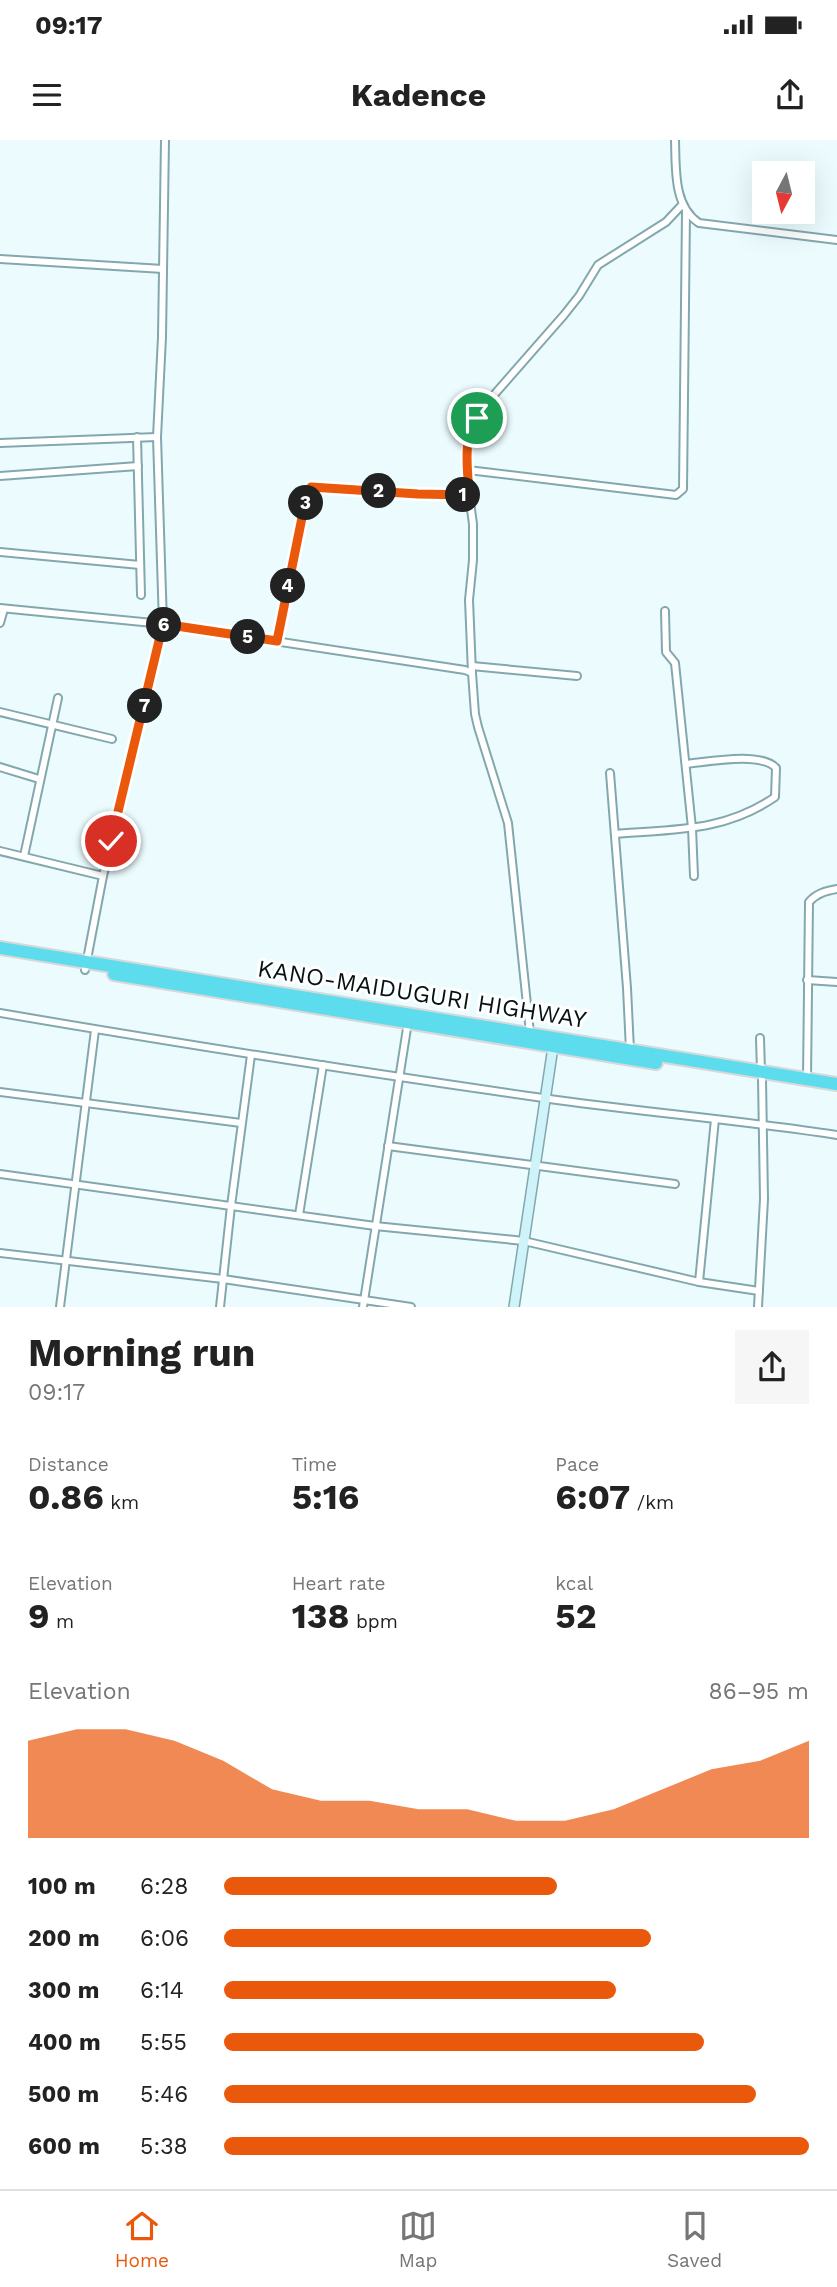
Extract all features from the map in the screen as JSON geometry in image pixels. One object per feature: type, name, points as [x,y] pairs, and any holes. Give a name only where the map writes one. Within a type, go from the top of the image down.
[{"type":"highway","name":"KANO-MAIDUGURI HIGHWAY","points":[[0,947],[86,966]]},
{"type":"highway","name":"KANO-MAIDUGURI HIGHWAY","points":[[0,956],[86,966],[408,1018],[553,1047],[630,1054]]},
{"type":"highway","name":"KANO-MAIDUGURI HIGHWAY","points":[[408,1018],[530,1033],[837,1091]]},
{"type":"highway","name":"KANO-MAIDUGURI HIGHWAY","points":[[761,1075],[837,1084]]},
{"type":"street","points":[[86,966],[103,876],[163,624],[157,437],[165,140]]},
{"type":"street","points":[[675,140],[682,205],[699,223],[837,240]]},
{"type":"street","points":[[530,1033],[508,823],[475,714],[468,600],[473,560],[473,524],[467,440],[469,430],[493,396],[564,315],[598,265],[666,222],[682,205]]},
{"type":"street","points":[[468,470],[676,495],[683,489],[686,212]]},
{"type":"street","points":[[0,260],[163,269]]},
{"type":"street","points":[[137,437],[141,594]]},
{"type":"street","points":[[0,443],[157,437]]},
{"type":"street","points":[[0,476],[138,466]]},
{"type":"street","points":[[277,641],[307,493],[311,487],[469,495]]},
{"type":"street","points":[[0,552],[140,565]]},
{"type":"street","points":[[0,623],[2,608],[163,624],[466,670],[578,676]]},
{"type":"street","points":[[665,611],[666,652],[675,663],[692,828],[694,876]]},
{"type":"street","points":[[24,856],[58,698]]},
{"type":"street","points":[[0,712],[112,739]]},
{"type":"street","points":[[615,834],[692,828],[732,820],[775,797],[776,768],[770,761],[760,759],[686,764]]},
{"type":"street","points":[[0,767],[39,779]]},
{"type":"street","points":[[610,773],[630,1054]]},
{"type":"street","points":[[0,850],[103,876]]},
{"type":"street","points":[[807,1079],[809,902],[825,891],[837,889]]},
{"type":"street","points":[[807,980],[837,982]]},
{"type":"street","points":[[0,1013],[251,1055],[545,1098],[763,1123],[837,1135]]},
{"type":"street","points":[[364,1304],[408,1018]]},
{"type":"street","points":[[60,1307],[95,1030]]},
{"type":"street","points":[[758,1307],[764,1199],[760,1038]]},
{"type":"street","points":[[514,1307],[553,1047]]},
{"type":"street","points":[[220,1307],[251,1055]]},
{"type":"street","points":[[299,1215],[323,1065]]},
{"type":"street","points":[[0,1092],[241,1123]]},
{"type":"street","points":[[699,1282],[715,1119]]},
{"type":"street","points":[[388,1146],[675,1184]]},
{"type":"street","points":[[0,1174],[375,1226],[524,1241],[699,1282],[759,1291]]},
{"type":"street","points":[[0,1253],[223,1279],[364,1304],[411,1307]]},
{"type":"route","points":[[111,841],[163,624],[277,641],[307,493],[311,487],[469,495],[467,440],[469,430],[477,418]]}]
